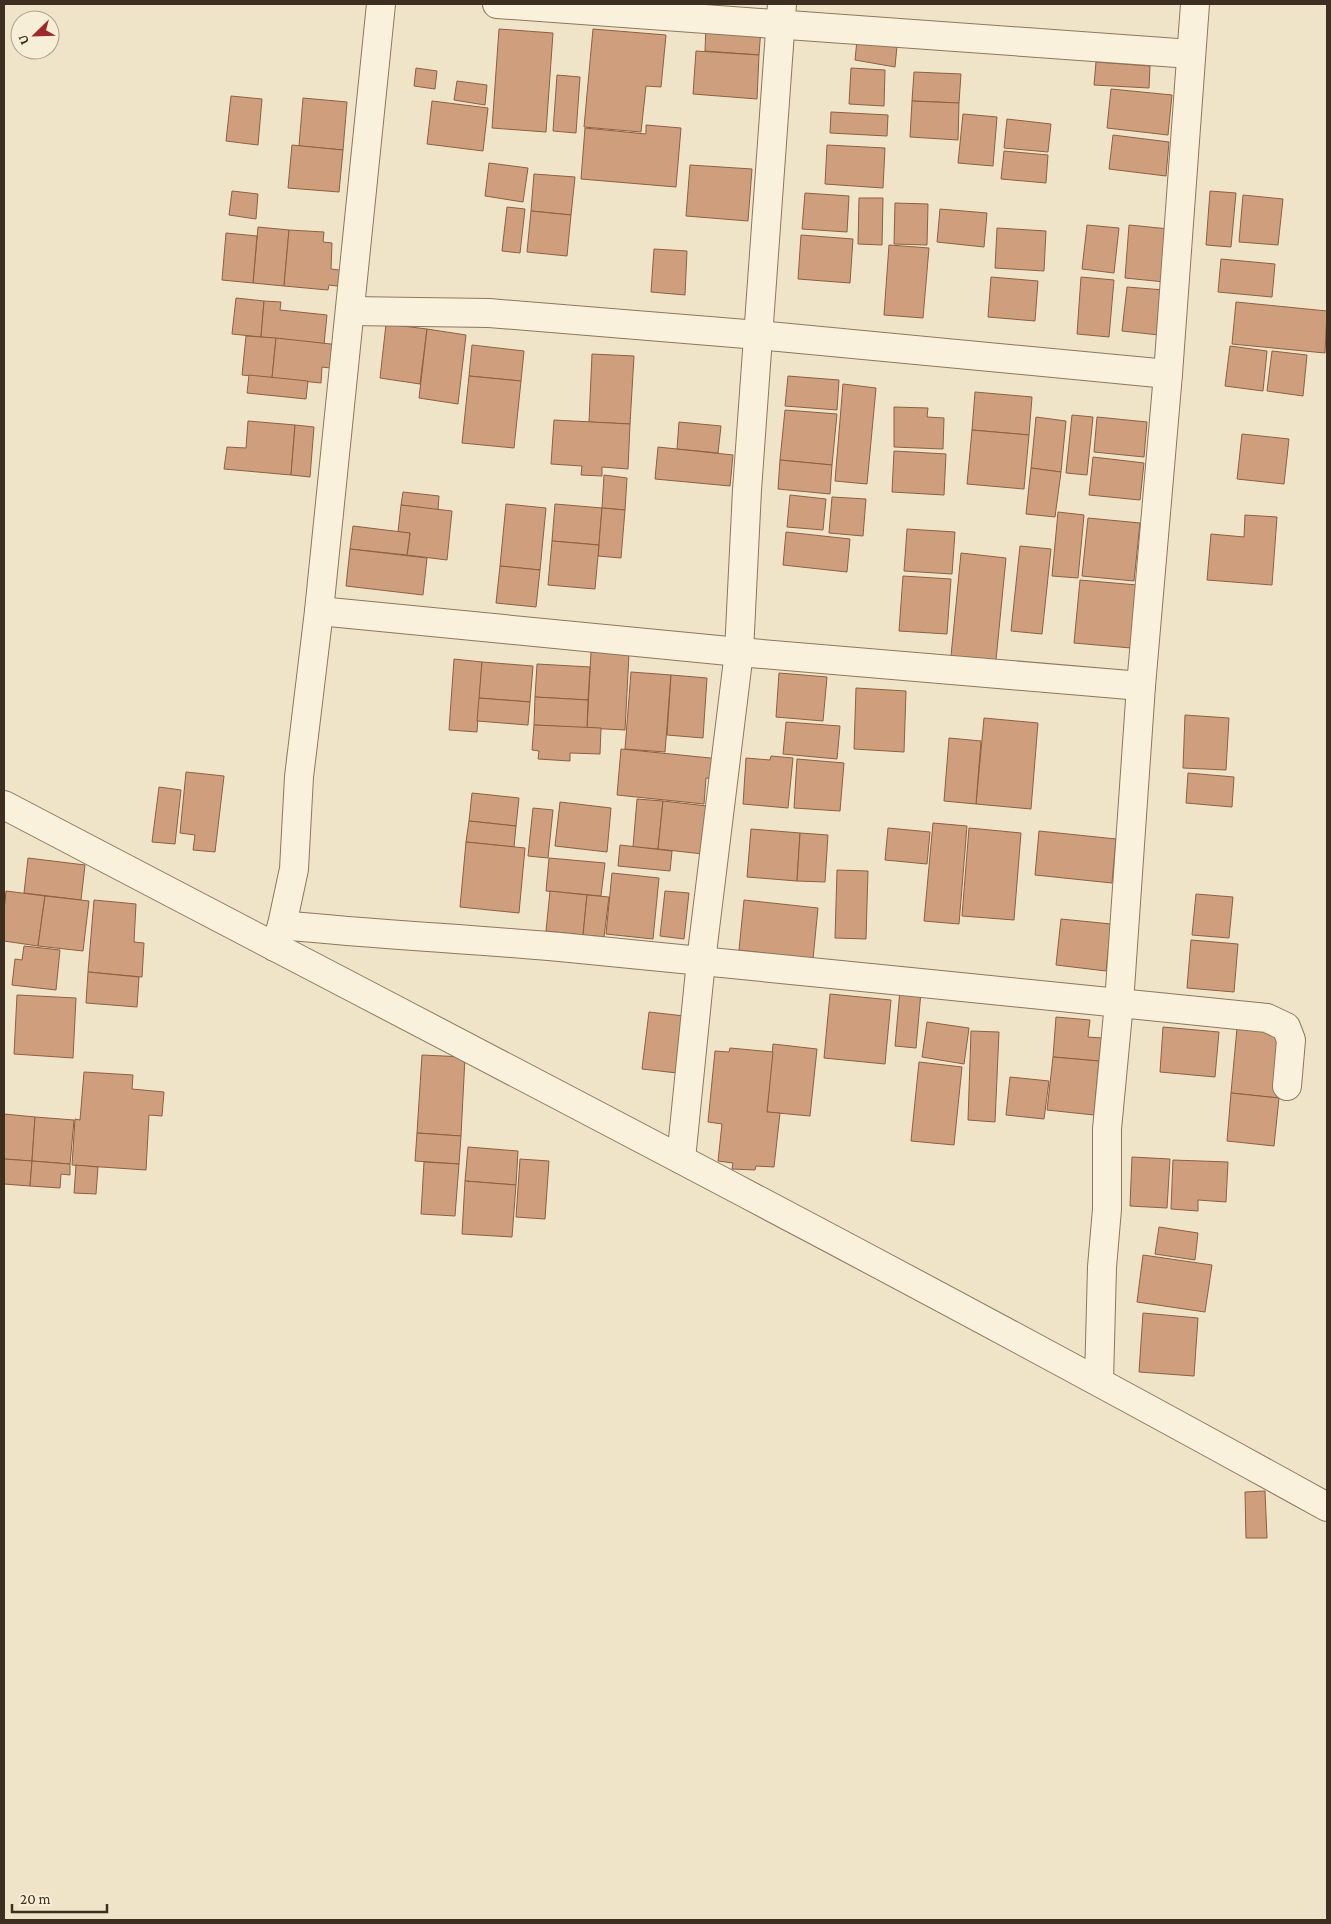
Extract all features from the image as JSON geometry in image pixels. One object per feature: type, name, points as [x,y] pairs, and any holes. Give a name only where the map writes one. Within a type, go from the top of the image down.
[{"type":"street","points":[[279,936],[294,869],[299,776],[319,611],[381,4]]},
{"type":"street","points":[[497,4],[781,14],[1191,54]]},
{"type":"street","points":[[1099,1381],[1102,1267],[1107,1209],[1107,1129],[1119,1003],[1141,686],[1168,374],[1195,4]]},
{"type":"street","points":[[681,1159],[702,961],[739,652],[758,335],[781,14]]},
{"type":"street","points":[[350,311],[489,313],[758,335],[1168,374]]},
{"type":"street","points":[[319,611],[739,652],[1141,686]]},
{"type":"street","points":[[4,805],[279,936],[681,1159],[1099,1381],[1327,1507]]},
{"type":"street","points":[[279,936],[347,932],[477,940],[1267,1018],[1286,1027],[1291,1040],[1287,1086]]},
{"type":"building","points":[[706,24],[761,28],[759,55],[705,51]]},
{"type":"building","points":[[499,29],[553,33],[546,132],[492,128]]},
{"type":"building","points":[[593,29],[666,35],[661,87],[646,86],[641,132],[584,127]]},
{"type":"building","points":[[857,40],[897,46],[895,67],[855,60]]},
{"type":"building","points":[[696,51],[759,55],[757,99],[693,94]]},
{"type":"building","points":[[1096,62],[1150,66],[1149,88],[1094,85]]},
{"type":"building","points":[[416,68],[437,71],[435,89],[414,86]]},
{"type":"building","points":[[851,68],[885,70],[884,106],[849,104]]},
{"type":"building","points":[[914,72],[961,74],[959,103],[912,101]]},
{"type":"building","points":[[557,75],[580,77],[576,133],[553,131]]},
{"type":"building","points":[[457,81],[487,85],[485,105],[454,100]]},
{"type":"building","points":[[1111,89],[1172,95],[1168,135],[1107,128]]},
{"type":"building","points":[[231,96],[262,99],[258,145],[226,141]]},
{"type":"building","points":[[303,98],[347,102],[343,150],[299,146]]},
{"type":"building","points":[[432,101],[488,108],[483,151],[427,144]]},
{"type":"building","points":[[912,101],[959,103],[958,140],[910,137]]},
{"type":"building","points":[[831,112],[888,115],[887,136],[830,133]]},
{"type":"building","points":[[963,114],[997,117],[993,166],[958,163]]},
{"type":"building","points":[[1007,119],[1051,124],[1048,152],[1004,148]]},
{"type":"building","points":[[646,125],[681,128],[676,187],[581,179],[585,128],[646,134]]},
{"type":"building","points":[[1113,135],[1169,142],[1166,176],[1109,169]]},
{"type":"building","points":[[292,145],[343,150],[339,192],[288,188]]},
{"type":"building","points":[[827,145],[885,148],[883,188],[825,184]]},
{"type":"building","points":[[1004,151],[1048,155],[1046,183],[1001,179]]},
{"type":"building","points":[[489,163],[528,168],[523,202],[485,196]]},
{"type":"building","points":[[690,165],[752,169],[748,221],[686,216]]},
{"type":"building","points":[[534,174],[575,177],[571,215],[531,211]]},
{"type":"building","points":[[232,191],[258,194],[256,219],[229,215]]},
{"type":"building","points":[[1210,191],[1236,193],[1231,247],[1206,245]]},
{"type":"building","points":[[805,193],[849,196],[847,232],[802,229]]},
{"type":"building","points":[[1243,195],[1283,199],[1278,245],[1239,242]]},
{"type":"building","points":[[859,198],[883,198],[882,245],[858,244]]},
{"type":"building","points":[[895,203],[928,204],[927,245],[894,244]]},
{"type":"building","points":[[507,207],[525,209],[520,253],[502,251]]},
{"type":"building","points":[[940,209],[987,213],[984,247],[937,242]]},
{"type":"building","points":[[531,211],[571,215],[567,256],[527,252]]},
{"type":"building","points":[[1087,225],[1119,228],[1114,273],[1082,269]]},
{"type":"building","points":[[1129,225],[1169,229],[1165,282],[1125,278]]},
{"type":"building","points":[[258,227],[289,230],[284,286],[253,283]]},
{"type":"building","points":[[997,228],[1046,231],[1044,271],[995,268]]},
{"type":"building","points":[[289,230],[324,232],[323,242],[332,243],[331,269],[347,271],[345,287],[329,285],[328,290],[284,286]]},
{"type":"building","points":[[226,233],[257,236],[253,283],[222,280]]},
{"type":"building","points":[[801,235],[853,239],[850,283],[798,279]]},
{"type":"building","points":[[889,245],[929,248],[923,318],[884,315]]},
{"type":"building","points":[[654,249],[687,251],[685,295],[651,292]]},
{"type":"building","points":[[1221,259],[1275,264],[1272,297],[1218,292]]},
{"type":"building","points":[[991,277],[1038,281],[1035,321],[988,317]]},
{"type":"building","points":[[1081,277],[1114,280],[1109,337],[1077,334]]},
{"type":"building","points":[[1127,287],[1164,290],[1159,335],[1122,331]]},
{"type":"building","points":[[236,298],[264,301],[261,337],[232,334]]},
{"type":"building","points":[[264,301],[281,302],[280,310],[327,315],[324,344],[261,337]]},
{"type":"building","points":[[1236,302],[1327,311],[1325,353],[1232,344]]},
{"type":"building","points":[[386,324],[427,329],[420,384],[380,378]]},
{"type":"building","points":[[427,329],[466,335],[458,404],[419,398]]},
{"type":"building","points":[[246,336],[276,338],[272,378],[242,375]]},
{"type":"building","points":[[276,338],[340,345],[338,369],[322,367],[321,383],[272,378]]},
{"type":"building","points":[[472,345],[524,351],[521,381],[469,376]]},
{"type":"building","points":[[1230,346],[1267,351],[1263,391],[1225,386]]},
{"type":"building","points":[[1272,351],[1307,355],[1303,396],[1267,391]]},
{"type":"building","points":[[592,354],[634,356],[630,424],[589,422]]},
{"type":"building","points":[[249,375],[308,381],[306,399],[247,393]]},
{"type":"building","points":[[469,376],[521,381],[514,448],[462,443]]},
{"type":"building","points":[[788,376],[839,380],[837,410],[785,406]]},
{"type":"building","points":[[843,384],[876,388],[867,484],[835,481]]},
{"type":"building","points":[[975,392],[1032,397],[1029,435],[972,430]]},
{"type":"building","points":[[894,407],[928,408],[927,417],[944,418],[943,449],[894,447]]},
{"type":"building","points":[[785,410],[837,414],[832,465],[780,460]]},
{"type":"building","points":[[1072,415],[1093,417],[1087,475],[1066,473]]},
{"type":"building","points":[[1036,417],[1066,421],[1061,472],[1031,468]]},
{"type":"building","points":[[1097,417],[1147,422],[1144,457],[1094,452]]},
{"type":"building","points":[[554,420],[630,424],[628,469],[602,467],[602,476],[581,475],[582,466],[551,464]]},
{"type":"building","points":[[248,421],[295,425],[291,475],[224,469],[227,447],[246,448]]},
{"type":"building","points":[[679,422],[721,426],[718,453],[677,449]]},
{"type":"building","points":[[295,425],[314,427],[310,477],[291,475]]},
{"type":"building","points":[[972,430],[1029,435],[1024,489],[967,484]]},
{"type":"building","points":[[1242,434],[1289,439],[1284,484],[1237,479]]},
{"type":"building","points":[[658,447],[733,455],[730,486],[655,479]]},
{"type":"building","points":[[894,451],[946,454],[944,495],[892,492]]},
{"type":"building","points":[[1093,457],[1144,463],[1140,500],[1089,495]]},
{"type":"building","points":[[780,460],[832,465],[830,494],[778,489]]},
{"type":"building","points":[[1031,468],[1061,472],[1055,517],[1026,514]]},
{"type":"building","points":[[604,475],[627,478],[625,510],[602,508]]},
{"type":"building","points":[[403,492],[439,496],[438,510],[401,505]]},
{"type":"building","points":[[790,495],[826,499],[823,530],[787,527]]},
{"type":"building","points":[[832,497],[866,499],[863,536],[829,533]]},
{"type":"building","points":[[506,504],[546,508],[540,570],[500,566]]},
{"type":"building","points":[[555,504],[602,508],[599,545],[552,541]]},
{"type":"building","points":[[401,505],[452,511],[447,560],[407,555],[410,533],[398,532]]},
{"type":"building","points":[[602,508],[625,510],[621,558],[598,556]]},
{"type":"building","points":[[1058,512],[1084,515],[1078,578],[1052,576]]},
{"type":"building","points":[[1245,515],[1277,517],[1272,585],[1207,580],[1211,534],[1244,537]]},
{"type":"building","points":[[1088,518],[1140,523],[1134,581],[1082,576]]},
{"type":"building","points":[[353,526],[410,533],[407,555],[350,549]]},
{"type":"building","points":[[907,529],[955,532],[952,574],[904,571]]},
{"type":"building","points":[[786,532],[850,539],[847,572],[783,565]]},
{"type":"building","points":[[552,541],[599,545],[595,589],[548,585]]},
{"type":"building","points":[[1020,546],[1051,549],[1042,634],[1011,631]]},
{"type":"building","points":[[350,549],[427,558],[423,595],[346,586]]},
{"type":"building","points":[[961,553],[1006,558],[996,660],[951,656]]},
{"type":"building","points":[[500,566],[540,570],[536,607],[496,603]]},
{"type":"building","points":[[903,576],[951,579],[947,634],[899,631]]},
{"type":"building","points":[[1080,580],[1137,585],[1131,648],[1074,643]]},
{"type":"building","points":[[591,652],[629,654],[625,730],[587,728]]},
{"type":"building","points":[[454,659],[482,662],[477,732],[449,730]]},
{"type":"building","points":[[482,662],[533,666],[530,702],[479,698]]},
{"type":"building","points":[[537,664],[590,667],[588,700],[535,697]]},
{"type":"building","points":[[631,672],[671,675],[665,752],[625,749]]},
{"type":"building","points":[[779,673],[827,677],[823,721],[776,717]]},
{"type":"building","points":[[671,675],[707,678],[703,738],[667,735]]},
{"type":"building","points":[[856,688],[906,691],[904,752],[854,749]]},
{"type":"building","points":[[535,697],[588,700],[587,728],[534,725]]},
{"type":"building","points":[[479,698],[530,702],[528,725],[477,721]]},
{"type":"building","points":[[1185,715],[1229,718],[1226,770],[1183,768]]},
{"type":"building","points":[[984,718],[1038,723],[1031,809],[976,804]]},
{"type":"building","points":[[786,722],[840,726],[837,759],[783,754]]},
{"type":"building","points":[[534,725],[601,728],[600,754],[570,753],[570,761],[538,759],[539,751],[532,750]]},
{"type":"building","points":[[949,738],[981,741],[976,804],[944,801]]},
{"type":"building","points":[[621,749],[720,759],[718,779],[706,778],[704,804],[617,795]]},
{"type":"building","points":[[771,756],[793,758],[788,808],[743,804],[746,758],[770,760]]},
{"type":"building","points":[[797,759],[844,763],[840,811],[794,808]]},
{"type":"building","points":[[186,772],[224,776],[215,852],[193,850],[195,835],[180,833]]},
{"type":"building","points":[[1188,773],[1234,777],[1232,807],[1186,803]]},
{"type":"building","points":[[159,787],[181,790],[175,844],[152,842]]},
{"type":"building","points":[[472,793],[519,798],[516,826],[469,821]]},
{"type":"building","points":[[637,799],[663,801],[658,849],[633,847]]},
{"type":"building","points":[[663,801],[707,806],[703,854],[658,849]]},
{"type":"building","points":[[560,802],[611,808],[607,852],[555,846]]},
{"type":"building","points":[[533,808],[553,810],[548,858],[528,856]]},
{"type":"building","points":[[469,821],[516,826],[514,847],[466,842]]},
{"type":"building","points":[[933,823],[967,826],[959,924],[924,921]]},
{"type":"building","points":[[888,828],[930,832],[927,864],[885,860]]},
{"type":"building","points":[[969,828],[1021,833],[1014,920],[962,916]]},
{"type":"building","points":[[751,829],[800,833],[797,881],[747,877]]},
{"type":"building","points":[[1039,831],[1116,839],[1112,883],[1035,875]]},
{"type":"building","points":[[800,833],[828,835],[825,882],[797,881]]},
{"type":"building","points":[[466,842],[525,848],[519,913],[460,907]]},
{"type":"building","points":[[620,845],[672,851],[670,871],[618,866]]},
{"type":"building","points":[[28,858],[85,865],[81,900],[24,893]]},
{"type":"building","points":[[549,858],[605,863],[601,896],[546,891]]},
{"type":"building","points":[[837,870],[868,871],[866,939],[835,938]]},
{"type":"building","points":[[612,873],[659,878],[653,939],[606,934]]},
{"type":"building","points":[[6,891],[45,896],[38,946],[4,941]]},
{"type":"building","points":[[550,891],[587,895],[583,935],[546,931]]},
{"type":"building","points":[[665,891],[689,893],[684,939],[660,936]]},
{"type":"building","points":[[1196,894],[1233,897],[1229,938],[1192,935]]},
{"type":"building","points":[[587,895],[609,897],[604,937],[583,935]]},
{"type":"building","points":[[45,896],[89,901],[83,951],[38,946]]},
{"type":"building","points":[[94,900],[136,904],[134,942],[144,943],[142,977],[88,972]]},
{"type":"building","points":[[744,900],[818,908],[813,959],[739,950]]},
{"type":"building","points":[[1061,919],[1111,924],[1106,971],[1056,965]]},
{"type":"building","points":[[1191,940],[1238,944],[1234,992],[1187,988]]},
{"type":"building","points":[[24,946],[60,950],[56,990],[12,985],[15,959],[22,960]]},
{"type":"building","points":[[88,972],[139,977],[137,1007],[86,1003]]},
{"type":"building","points":[[900,990],[921,992],[916,1048],[895,1046]]},
{"type":"building","points":[[830,994],[891,1000],[885,1064],[824,1058]]},
{"type":"building","points":[[17,995],[76,998],[73,1058],[14,1054]]},
{"type":"building","points":[[649,1012],[684,1016],[677,1073],[642,1069]]},
{"type":"building","points":[[1056,1017],[1090,1020],[1088,1037],[1102,1038],[1099,1061],[1053,1057]]},
{"type":"building","points":[[927,1022],[969,1028],[964,1064],[922,1057]]},
{"type":"building","points":[[1163,1027],[1219,1032],[1215,1077],[1160,1072]]},
{"type":"building","points":[[1237,1028],[1285,1033],[1279,1098],[1231,1093]]},
{"type":"building","points":[[971,1031],[999,1032],[995,1122],[968,1120]]},
{"type":"building","points":[[773,1044],[817,1049],[810,1116],[767,1112]]},
{"type":"building","points":[[730,1048],[773,1052],[767,1112],[780,1113],[774,1167],[756,1166],[755,1170],[732,1169],[733,1163],[718,1161],[722,1124],[708,1122],[715,1051],[729,1052]]},
{"type":"building","points":[[422,1055],[465,1057],[461,1136],[417,1133]]},
{"type":"building","points":[[1053,1057],[1099,1061],[1094,1115],[1047,1110]]},
{"type":"building","points":[[919,1062],[962,1067],[954,1145],[911,1141]]},
{"type":"building","points":[[84,1072],[133,1075],[132,1089],[164,1092],[162,1116],[149,1115],[146,1170],[72,1165],[75,1119],[80,1120]]},
{"type":"building","points":[[1010,1077],[1049,1081],[1044,1119],[1006,1115]]},
{"type":"building","points":[[1231,1093],[1279,1098],[1274,1146],[1227,1141]]},
{"type":"building","points":[[4,1114],[35,1117],[32,1161],[4,1159]]},
{"type":"building","points":[[35,1117],[74,1120],[70,1164],[32,1161]]},
{"type":"building","points":[[417,1133],[461,1136],[459,1164],[415,1161]]},
{"type":"building","points":[[468,1147],[518,1151],[516,1185],[465,1181]]},
{"type":"building","points":[[1132,1157],[1170,1159],[1167,1208],[1130,1206]]},
{"type":"building","points":[[4,1159],[32,1161],[30,1186],[4,1184]]},
{"type":"building","points":[[520,1159],[549,1161],[545,1219],[516,1217]]},
{"type":"building","points":[[1173,1160],[1228,1162],[1226,1202],[1198,1200],[1198,1211],[1171,1209]]},
{"type":"building","points":[[32,1161],[70,1164],[70,1175],[61,1174],[60,1188],[30,1186]]},
{"type":"building","points":[[424,1162],[459,1164],[455,1216],[421,1214]]},
{"type":"building","points":[[76,1165],[98,1167],[96,1194],[74,1193]]},
{"type":"building","points":[[465,1181],[516,1185],[512,1237],[462,1234]]},
{"type":"building","points":[[1159,1227],[1198,1233],[1195,1260],[1155,1254]]},
{"type":"building","points":[[1143,1255],[1212,1265],[1205,1312],[1137,1302]]},
{"type":"building","points":[[1143,1313],[1198,1318],[1194,1376],[1139,1372]]},
{"type":"building","points":[[1265,1491],[1267,1538],[1246,1538],[1245,1492]]}]
